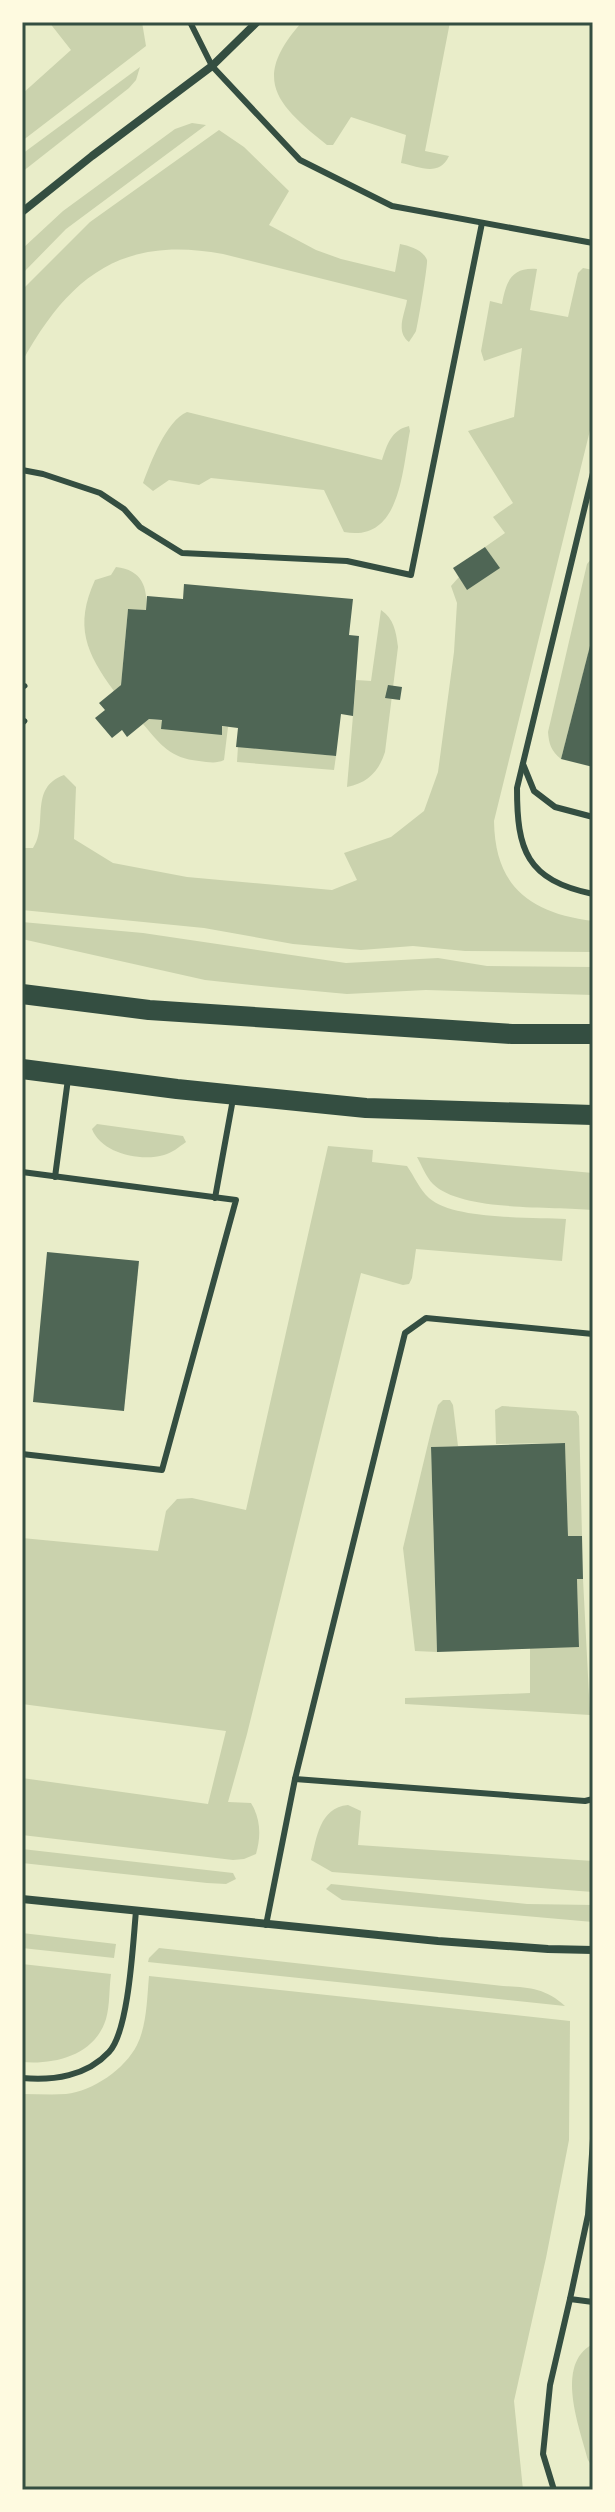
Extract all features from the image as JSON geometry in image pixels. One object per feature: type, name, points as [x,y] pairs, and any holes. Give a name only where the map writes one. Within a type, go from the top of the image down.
[{"type":"main road","points":[[22,994],[149,1010],[512,1034],[593,1034]]},
{"type":"main road","points":[[22,1069],[366,1108],[593,1115]]},
{"type":"street","points":[[22,212],[212,66],[257,22]]},
{"type":"street","points":[[22,1899],[438,1941],[593,1950]]},
{"type":"lane","points":[[190,22],[212,66],[300,160],[392,206],[593,243]]},
{"type":"lane","points":[[22,470],[100,493],[124,509],[140,527],[182,553],[347,561],[411,575],[482,223]]},
{"type":"lane","points":[[593,473],[517,788],[517,825],[525,852],[545,875],[575,890],[593,894]]},
{"type":"lane","points":[[523,764],[534,791],[544,799],[555,807],[593,817]]},
{"type":"lane","points":[[55,1177],[68,1075]]},
{"type":"lane","points":[[215,1198],[234,1095]]},
{"type":"lane","points":[[22,1172],[236,1200],[162,1470],[22,1454]]},
{"type":"lane","points":[[266,1925],[295,1779],[405,1333],[426,1318],[593,1334]]},
{"type":"lane","points":[[295,1779],[585,1801],[593,1799]]},
{"type":"lane","points":[[22,2078],[45,2080],[74,2074],[111,2050],[127,1995],[136,1911]]},
{"type":"lane","points":[[554,2490],[543,2454],[550,2385],[588,2215],[593,2139]]},
{"type":"lane","points":[[570,2299],[593,2302]]},
{"type":"green space","points":[[49,22],[142,22],[146,46],[22,141],[22,94],[71,50]]},
{"type":"green space","points":[[302,22],[450,22],[425,151],[449,156],[440,167],[428,169],[401,163],[406,135],[351,117],[333,145],[327,145],[294,116],[276,90],[274,75],[286,42]]},
{"type":"green space","points":[[140,67],[136,80],[129,88],[22,172],[22,154]]},
{"type":"green space","points":[[192,123],[206,125],[66,229],[22,274],[22,249],[63,211],[175,129]]},
{"type":"green space","points":[[219,130],[244,147],[289,191],[269,225],[316,250],[395,272],[400,244],[422,254],[427,260],[424,282],[416,331],[409,342],[402,333],[407,300],[223,254],[188,250],[156,251],[128,257],[80,285],[59,306],[22,362],[22,290],[90,222]]},
{"type":"green space","points":[[583,268],[593,270],[593,418],[494,821],[496,844],[509,880],[534,903],[551,911],[593,921],[593,952],[465,951],[413,946],[361,950],[293,944],[204,928],[22,910],[22,848],[33,848],[40,829],[46,789],[64,775],[76,787],[74,839],[113,863],[187,877],[332,890],[357,880],[344,853],[391,837],[424,811],[438,772],[454,652],[457,603],[451,586],[459,577],[467,589],[499,567],[485,547],[505,533],[493,517],[513,503],[468,431],[514,417],[522,348],[484,361],[481,351],[490,301],[502,304],[506,289],[516,273],[537,269],[530,310],[568,317],[578,273]]},
{"type":"green space","points":[[187,412],[382,460],[394,435],[409,426],[401,483],[388,515],[377,526],[363,532],[344,532],[324,490],[211,478],[199,485],[169,480],[153,491],[143,483],[150,464],[172,424]]},
{"type":"green space","points":[[593,557],[593,643],[561,759],[551,747],[548,732],[587,564]]},
{"type":"green space","points":[[116,567],[132,572],[142,581],[146,610],[128,609],[121,685],[114,691],[90,651],[84,625],[95,580],[111,575]]},
{"type":"green space","points":[[381,610],[394,626],[398,647],[385,752],[372,775],[361,783],[347,787],[356,680],[371,681]]},
{"type":"green space","points":[[149,719],[228,727],[224,760],[199,761],[173,754],[143,724]]},
{"type":"green space","points":[[238,746],[336,756],[334,770],[237,762]]},
{"type":"green space","points":[[22,922],[143,933],[346,963],[438,958],[487,966],[593,967],[593,995],[426,990],[347,994],[205,980],[22,939]]},
{"type":"green space","points":[[97,1124],[183,1136],[186,1142],[173,1151],[154,1157],[122,1154],[97,1137],[92,1129]]},
{"type":"green space","points":[[328,1146],[373,1150],[372,1162],[407,1166],[429,1198],[456,1210],[494,1216],[566,1219],[562,1261],[416,1249],[409,1284],[361,1273],[228,1802],[251,1803],[259,1828],[256,1854],[233,1860],[22,1835],[22,1778],[208,1804],[226,1731],[22,1704],[22,1538],[158,1551],[166,1511],[177,1499],[192,1498],[246,1510]]},
{"type":"green space","points":[[417,1157],[593,1173],[593,1210],[508,1206],[464,1199],[446,1193],[433,1184]]},
{"type":"green space","points":[[443,1400],[450,1400],[453,1405],[458,1446],[431,1447],[437,1652],[415,1651],[403,1548],[432,1427],[438,1405]]},
{"type":"green space","points":[[502,1406],[576,1411],[579,1416],[582,1536],[568,1536],[565,1443],[496,1444],[495,1410]]},
{"type":"green space","points":[[577,1579],[583,1579],[590,1715],[405,1704],[405,1698],[530,1693],[530,1648],[579,1646]]},
{"type":"green space","points":[[348,1805],[361,1811],[358,1845],[593,1861],[593,1892],[332,1872],[311,1860],[325,1818],[338,1807]]},
{"type":"green space","points":[[22,1849],[233,1873],[236,1879],[226,1884],[207,1883],[22,1863]]},
{"type":"green space","points":[[331,1884],[527,1904],[593,1905],[593,1922],[342,1900],[326,1889]]},
{"type":"green space","points":[[22,1933],[116,1944],[114,1958],[22,1948]]},
{"type":"green space","points":[[159,1948],[528,1988],[551,1995],[565,2006],[148,1962]]},
{"type":"green space","points":[[22,1964],[111,1974],[106,2019],[93,2041],[60,2059],[22,2062]]},
{"type":"green space","points":[[149,1976],[570,2021],[569,2140],[514,2401],[523,2490],[22,2490],[22,2094],[76,2092],[97,2084],[125,2062],[143,2029]]},
{"type":"green space","points":[[593,2344],[593,2468],[576,2415],[572,2381],[581,2353]]},
{"type":"building","points":[[485,547],[500,568],[467,590],[453,568]]},
{"type":"building","points":[[184,584],[353,599],[349,635],[359,636],[353,716],[341,714],[336,756],[236,747],[238,728],[222,726],[222,735],[161,729],[162,720],[149,719],[127,737],[122,730],[112,738],[95,718],[105,710],[99,703],[121,685],[128,609],[146,610],[147,596],[183,599]]},
{"type":"building","points":[[593,638],[593,767],[561,759]]},
{"type":"building","points":[[388,685],[402,687],[400,700],[385,698]]},
{"type":"building","points":[[47,1252],[139,1261],[124,1411],[33,1402]]},
{"type":"building","points":[[565,1443],[568,1536],[582,1536],[583,1579],[577,1579],[579,1647],[437,1652],[431,1447]]}]
